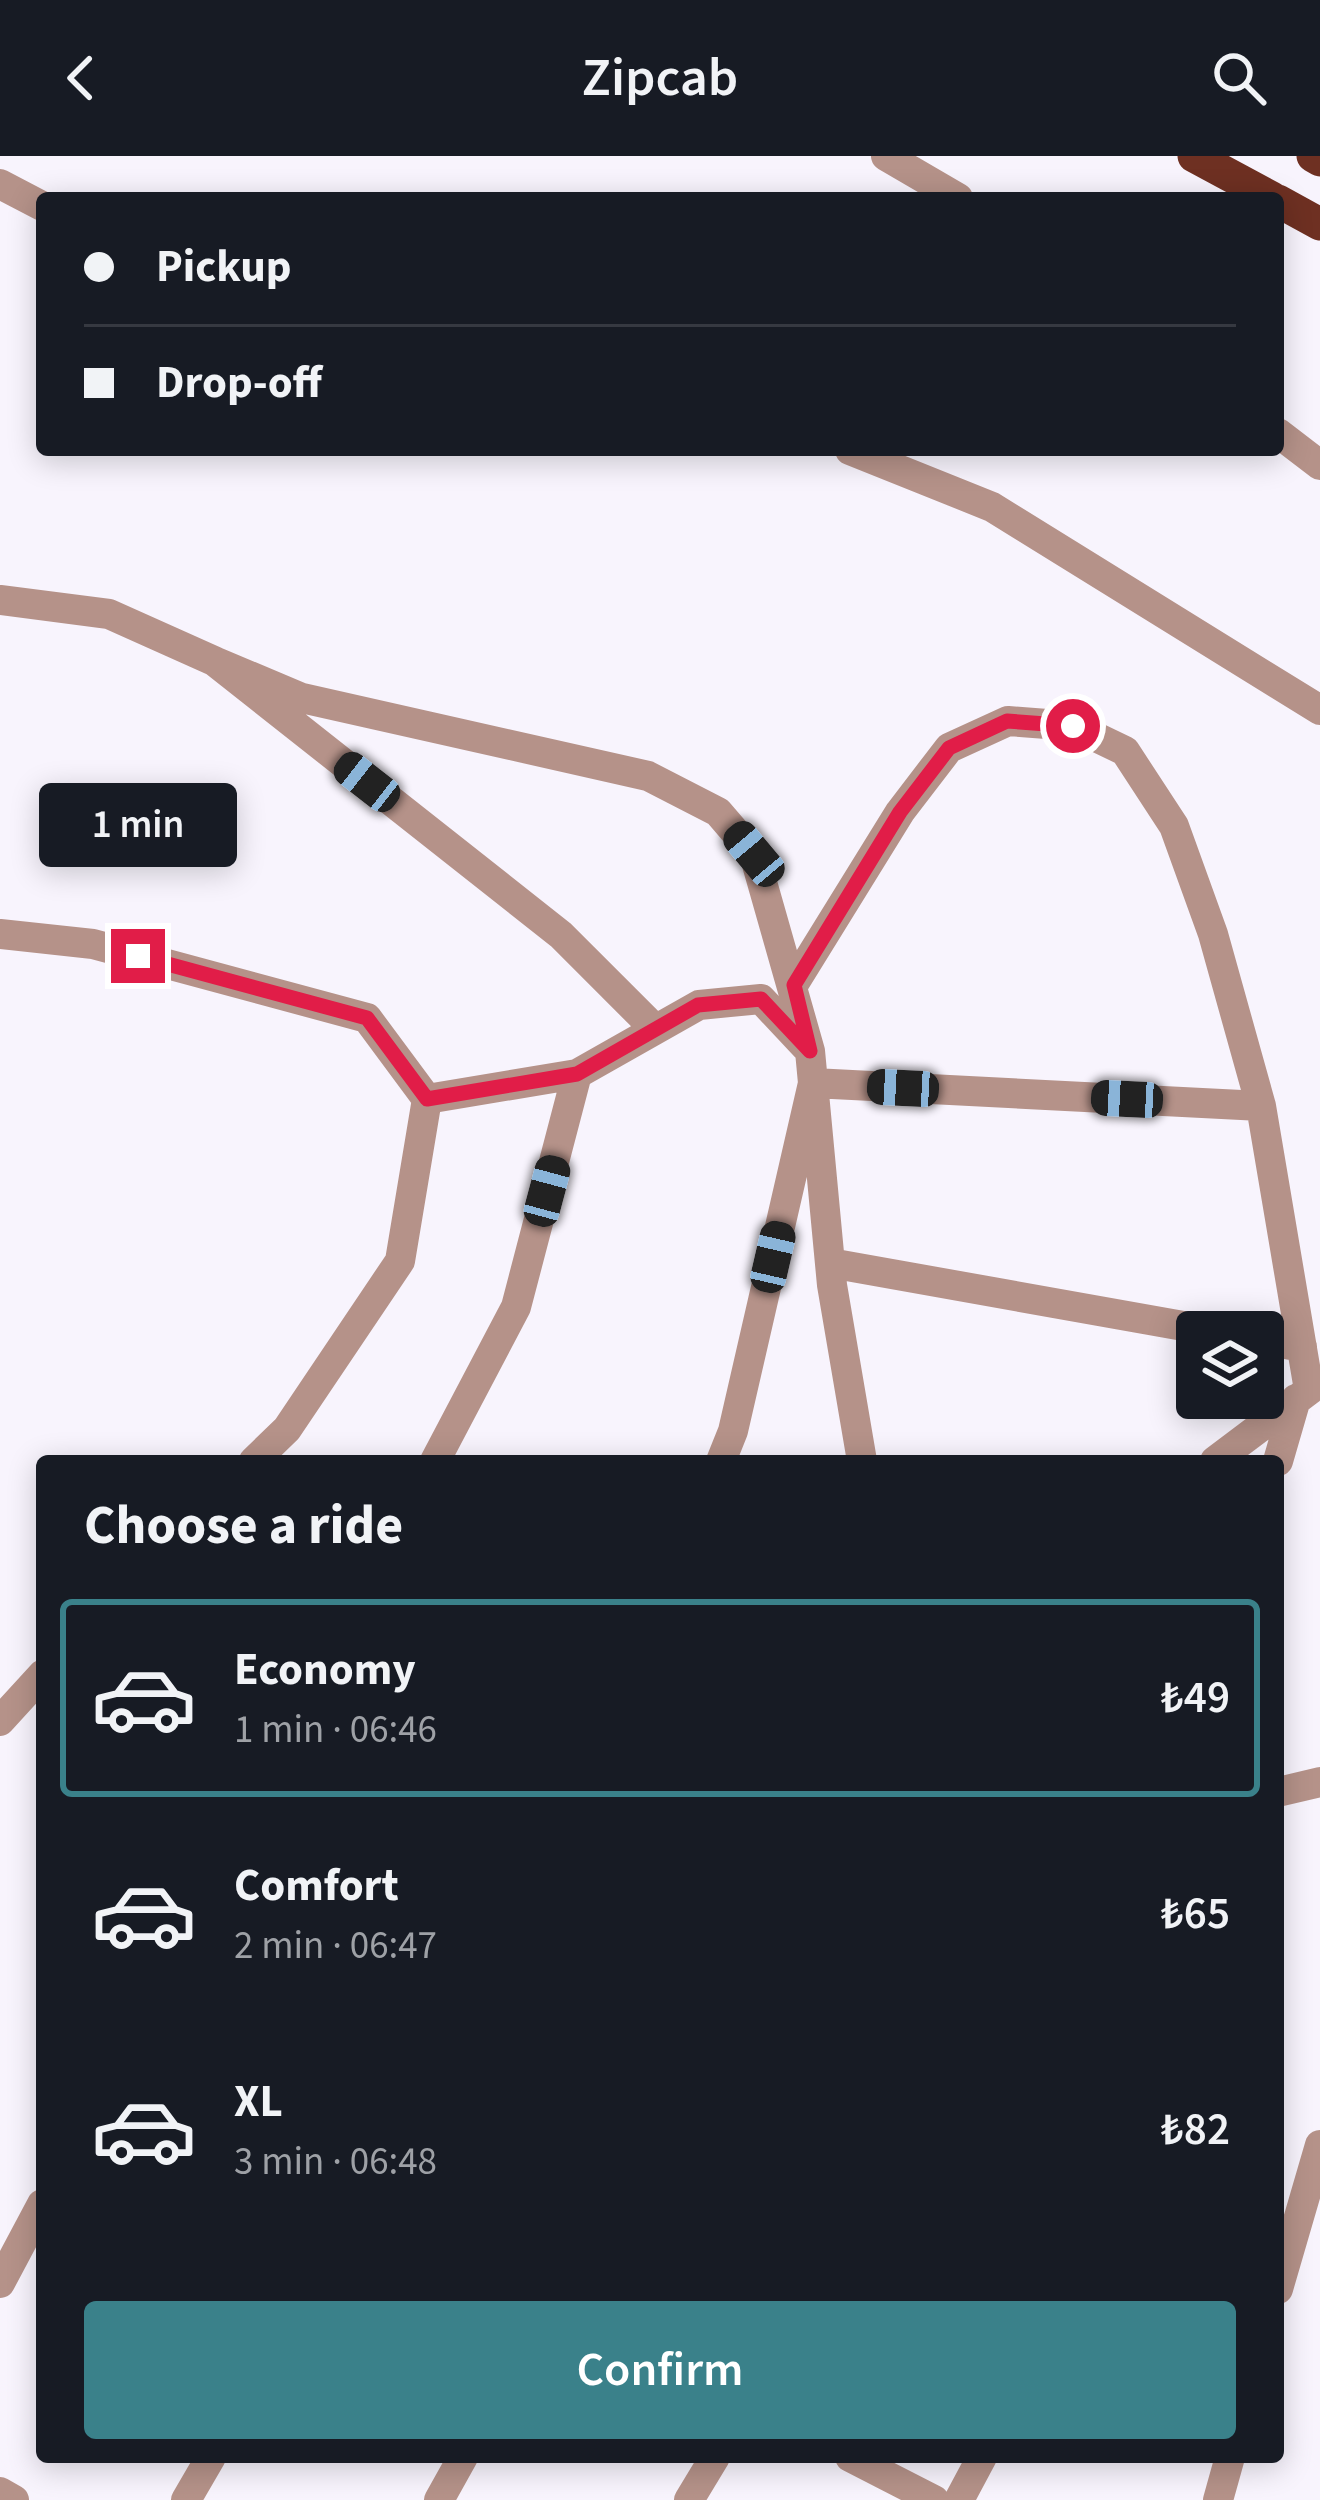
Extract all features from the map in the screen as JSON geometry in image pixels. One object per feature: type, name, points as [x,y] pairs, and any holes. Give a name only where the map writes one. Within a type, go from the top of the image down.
[{"type":"highway","points":[[1193,156],[1260,192]]},
{"type":"highway","points":[[1284,205],[1320,224]]},
{"type":"street","points":[[886,156],[948,192]]},
{"type":"street","points":[[0,184],[36,203]]},
{"type":"street","points":[[1284,438],[1320,465]]},
{"type":"street","points":[[865,456],[992,507],[1320,710]]},
{"type":"street","points":[[0,600],[109,614],[302,698],[648,776],[718,812],[754,854],[810,1051],[830,1263],[861,1455]]},
{"type":"street","points":[[214,662],[561,935],[656,1029]]},
{"type":"street","points":[[794,985],[900,812],[949,748],[1007,721],[1073,726],[1125,751],[1174,826],[1213,934],[1261,1106],[1308,1390],[1281,1455]]},
{"type":"street","points":[[0,934],[93,944],[367,1018],[427,1099],[400,1261],[287,1429],[260,1455]]},
{"type":"street","points":[[427,1099],[577,1074],[698,1005],[761,999],[810,1051]]},
{"type":"street","points":[[438,1455],[516,1307],[577,1074]]},
{"type":"street","points":[[813,1083],[1261,1106]]},
{"type":"street","points":[[723,1455],[733,1431],[813,1083]]},
{"type":"street","points":[[830,1263],[1176,1325]]},
{"type":"street","points":[[1284,1344],[1302,1347]]},
{"type":"street","points":[[1223,1455],[1308,1390]]},
{"type":"street","points":[[0,1721],[36,1682]]},
{"type":"street","points":[[1284,1791],[1320,1782]]},
{"type":"street","points":[[1284,2268],[1320,2145]]},
{"type":"street","points":[[0,2283],[36,2215]]},
{"type":"street","points":[[186,2500],[208,2463]]},
{"type":"street","points":[[439,2500],[460,2463]]},
{"type":"street","points":[[689,2500],[711,2463]]},
{"type":"street","points":[[862,2463],[934,2500]]},
{"type":"street","points":[[958,2500],[979,2463]]},
{"type":"street","points":[[1218,2500],[1228,2463]]},
{"type":"street","points":[[0,2492],[14,2500]]},
{"type":"route","points":[[138,956],[367,1018],[427,1099],[577,1074],[698,1005],[761,999],[810,1051],[794,985],[900,812],[949,748],[1007,721],[1073,726]]}]
